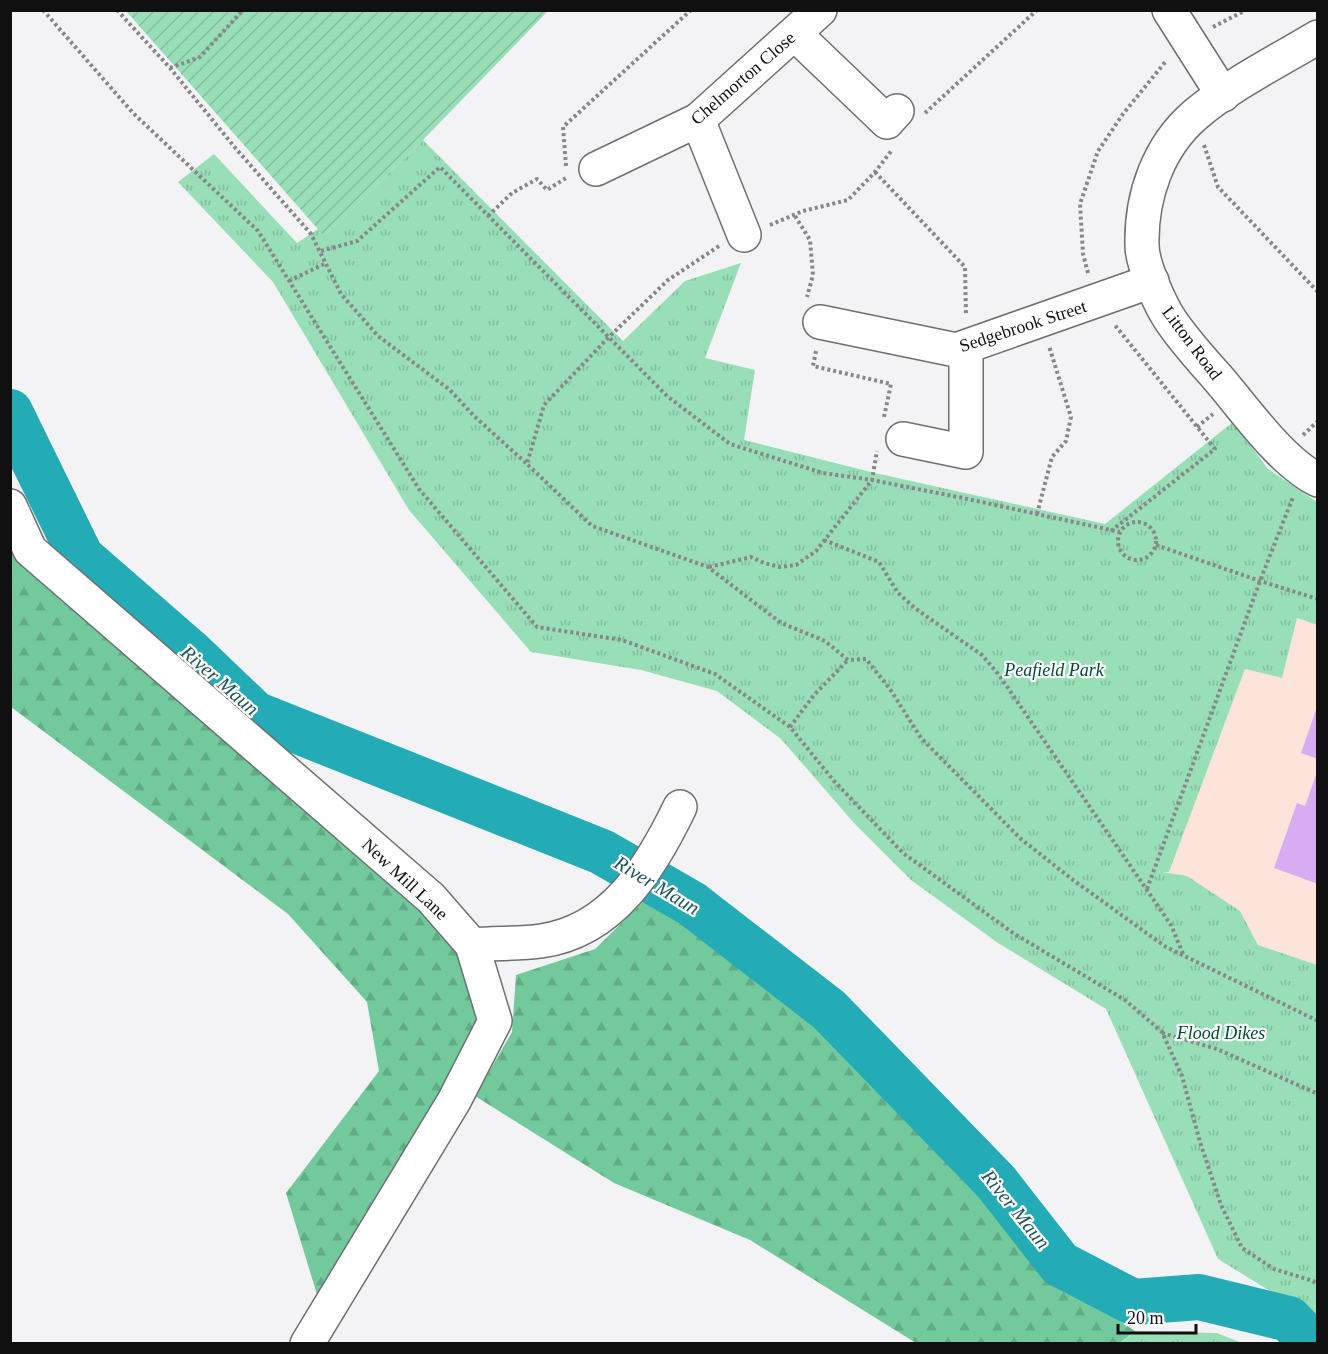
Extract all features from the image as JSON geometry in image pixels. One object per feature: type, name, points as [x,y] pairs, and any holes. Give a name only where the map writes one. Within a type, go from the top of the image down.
[{"type":"street","name":"Chelmorton Close","points":[[596,170],[698,120],[820,10]]},
{"type":"street","points":[[1169,10],[1223,94]]},
{"type":"street","points":[[795,34],[887,122],[910,114]]},
{"type":"street","name":"Litton Road","points":[[1311,476],[1283,454],[1205,364],[1166,314],[1152,281],[1142,247],[1144,210],[1151,178],[1168,146],[1194,116],[1223,94],[1317,37]]},
{"type":"street","points":[[698,120],[744,235]]},
{"type":"street","name":"Sedgebrook Street","points":[[814,310],[956,350],[1152,281]]},
{"type":"street","points":[[888,436],[966,452],[966,347]]},
{"type":"street","name":"New Mill Lane","points":[[10,506],[30,550],[431,898],[472,945],[495,1021],[454,1101],[307,1344]]},
{"type":"street","points":[[472,945],[542,941],[591,925],[621,901],[650,864],[680,807]]},
{"type":"path","points":[[43,10],[133,113],[258,231],[419,489],[537,627],[622,640],[715,674],[790,727],[834,781],[903,854],[1013,933],[1125,1000],[1162,1032],[1217,1049],[1317,1095]]},
{"type":"path","points":[[117,10],[170,68],[237,150],[311,234],[341,294],[378,336],[450,390],[474,416],[592,526],[708,567],[781,623],[825,641],[848,660]]},
{"type":"path","points":[[170,68],[200,57],[243,10]]},
{"type":"path","points":[[488,216],[512,193],[537,179],[547,190],[567,178],[563,127],[691,10]]},
{"type":"path","points":[[910,114],[1037,10]]},
{"type":"path","points":[[1110,531],[1215,449],[1097,302],[1083,254],[1080,204],[1098,150],[1123,114],[1166,61],[1189,40],[1246,10]]},
{"type":"path","points":[[1194,116],[1218,187],[1317,292]]},
{"type":"path","points":[[527,464],[544,405],[668,280],[722,244],[803,211],[848,200],[894,148]]},
{"type":"path","points":[[321,252],[357,241],[441,167],[667,396],[730,444],[823,473],[872,480],[1120,532]]},
{"type":"path","points":[[875,172],[965,267],[966,347]]},
{"type":"path","points":[[708,567],[750,557],[780,567],[796,565],[816,551],[872,480],[888,436],[891,384],[813,366],[814,310],[810,240],[795,216]]},
{"type":"path","points":[[289,282],[326,262]]},
{"type":"path","points":[[1037,514],[1052,457],[1066,441],[1071,417],[1042,321]]},
{"type":"path","points":[[1147,890],[1260,581],[1311,476]]},
{"type":"path","points":[[1141,523],[1147,525],[1154,533],[1156,545],[1147,558],[1129,559],[1119,548],[1120,532],[1127,525],[1141,523]]},
{"type":"path","points":[[824,540],[879,562],[898,593],[916,609],[982,655],[999,675],[1171,925],[1184,956]]},
{"type":"path","points":[[1156,545],[1317,599]]},
{"type":"path","points":[[790,727],[814,695],[848,660],[866,659],[890,688],[921,738],[1022,839],[1166,947],[1317,1021]]},
{"type":"path","points":[[1162,1032],[1182,1076],[1200,1142],[1221,1204],[1242,1248],[1274,1269],[1313,1281],[1317,1286]]},
{"type":"shaded area","points":[[1297,618],[1317,625],[1317,965],[1258,945],[1240,911],[1168,873],[1245,669]]},
{"type":"green space","points":[[126,11],[548,11],[423,140],[324,236]]},
{"type":"green space","points":[[423,140],[623,341],[685,281],[741,263],[705,358],[755,370],[744,440],[875,473],[1105,524],[1233,422],[1268,469],[1317,502],[1317,625],[1297,618],[1282,678],[1245,669],[1169,872],[1162,872],[1187,876],[1240,911],[1258,945],[1317,965],[1317,1326],[1296,1307],[1218,1259],[1106,1009],[998,943],[911,880],[854,823],[781,739],[717,691],[641,670],[531,652],[409,510],[273,282],[178,182],[214,154],[297,243],[318,229],[325,235]]},
{"type":"green space","points":[[10,545],[445,921],[482,1004],[472,1049],[319,1301],[286,1193],[379,1071],[367,1002],[288,914],[11,707]]},
{"type":"green space","points":[[650,895],[807,1018],[970,1174],[1052,1276],[1135,1331],[1120,1343],[916,1343],[750,1240],[614,1183],[475,1096],[512,1032],[516,975],[595,949]]},
{"type":"green space","points":[[1135,1331],[1217,1333],[1242,1343],[1120,1344]]},
{"type":"building","points":[[1318,707],[1318,759],[1301,753]]},
{"type":"building","points":[[1317,772],[1318,884],[1274,868],[1297,803],[1305,806]]},
{"type":"waterway","name":"River Maun","points":[[10,412],[81,557],[190,652],[255,714],[602,852],[692,904],[829,1010],[996,1182],[1060,1264],[1133,1302],[1199,1297],[1289,1319],[1313,1344]]},
{"type":"park label","name":"Peafield Park","points":[[1054,670]]},
{"type":"park label","name":"Flood Dikes","points":[[1221,1033]]}]
